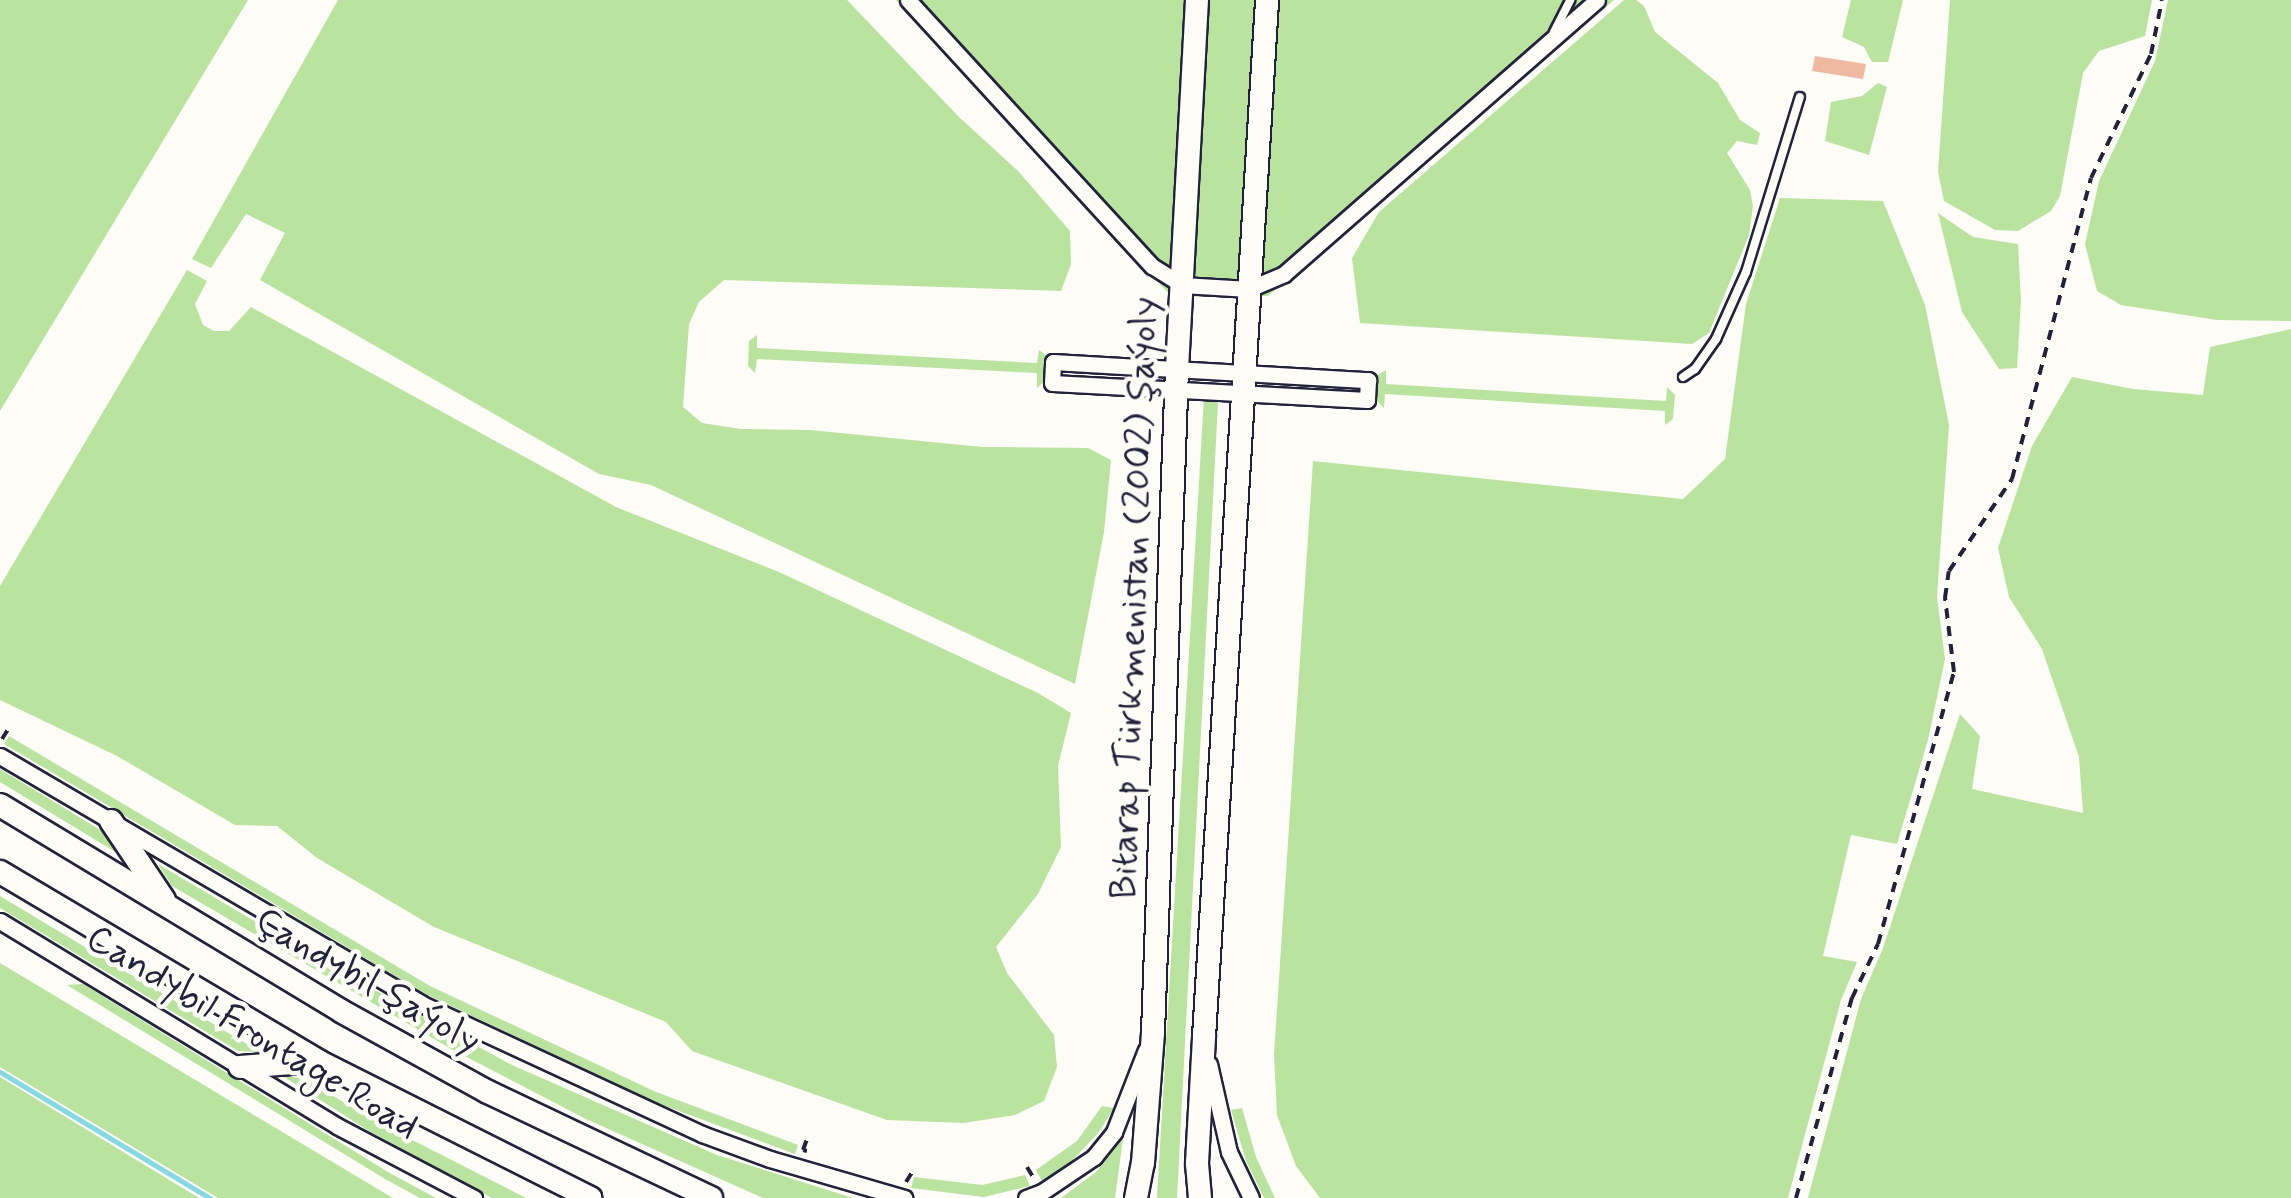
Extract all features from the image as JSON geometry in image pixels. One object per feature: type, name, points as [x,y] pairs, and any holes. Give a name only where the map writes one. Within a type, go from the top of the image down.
[{"type":"street","points":[[911,0],[1152,266],[1182,286],[1249,289],[1284,274],[1597,0]]},
{"type":"street","name":"Bitarap Türkmenistan (2002) şaýoly","points":[[1136,1198],[1143,1163],[1152,1032],[1177,380],[1197,0]]},
{"type":"street","points":[[1200,1198],[1197,1163],[1266,0]]},
{"type":"street","points":[[1177,380],[1053,362],[1052,382],[1177,380],[1244,384],[1367,400],[1368,380],[1244,384]]},
{"type":"street","points":[[0,756],[422,1004],[621,1098],[770,1160],[905,1190]]},
{"type":"street","name":"Çandybil şaýoly","points":[[0,805],[341,1011],[488,1092],[711,1198]]},
{"type":"street","points":[[110,821],[169,906]]},
{"type":"street","points":[[0,872],[318,1061],[590,1198]]},
{"type":"street","name":"Candybil Frontage Road","points":[[0,921],[337,1126],[474,1198]]},
{"type":"street","points":[[1026,1198],[1042,1192],[1094,1157],[1114,1132],[1152,1032]]},
{"type":"street","points":[[1204,1036],[1220,1121],[1251,1198]]},
{"type":"street","points":[[240,1067],[318,1061]]},
{"type":"lane","points":[[1549,42],[1570,0]]},
{"type":"lane","points":[[1683,377],[1695,369],[1716,339],[1746,272],[1800,97]]},
{"type":"path","points":[[1796,1198],[1852,998],[1878,944],[1954,672],[1944,598],[1950,571],[2012,478],[2091,178],[2150,54],[2162,0]]},
{"type":"path","points":[[0,743],[10,726]]},
{"type":"path","points":[[807,1140],[803,1150],[816,1154]]},
{"type":"path","points":[[905,1190],[913,1171]]},
{"type":"green space","points":[[0,0],[248,0],[0,411]]},
{"type":"green space","points":[[338,0],[847,0],[960,118],[1019,172],[1070,231],[1071,264],[1061,291],[724,280],[699,302],[689,324],[683,407],[702,423],[741,429],[810,430],[982,447],[1088,448],[1111,460],[1104,532],[1075,684],[651,485],[599,474],[260,280],[285,233],[246,214],[211,268],[192,259]]},
{"type":"green space","points":[[896,0],[1614,0],[1268,296],[1172,297]]},
{"type":"green space","points":[[1624,0],[1636,0],[1644,6],[1655,32],[1718,83],[1740,120],[1760,133],[1757,145],[1737,141],[1727,153],[1750,190],[1753,206],[1749,235],[1709,333],[1692,344],[1360,323],[1352,258],[1379,212]]},
{"type":"green space","points":[[1851,0],[1903,0],[1888,62],[1872,62],[1864,47],[1842,37]]},
{"type":"green space","points":[[1950,0],[2152,0],[2145,36],[2099,51],[2083,73],[2060,196],[2051,211],[2018,231],[1995,230],[1944,201],[1938,172]]},
{"type":"green space","points":[[2168,0],[2291,0],[2291,321],[2217,320],[2121,305],[2097,291],[2085,244],[2099,181],[2155,61]]},
{"type":"green space","points":[[1878,83],[1887,87],[1869,155],[1825,141],[1831,102],[1862,96]]},
{"type":"green space","points":[[1780,198],[1883,201],[1925,305],[1949,425],[1937,597],[1945,659],[1928,740],[1897,844],[1851,835],[1823,956],[1857,962],[1841,1000],[1788,1198],[1320,1198],[1296,1166],[1277,1115],[1274,1055],[1313,461],[1683,499],[1725,459],[1746,304]]},
{"type":"green space","points":[[1938,213],[1973,237],[2018,244],[2021,301],[2017,368],[1999,369],[1962,312]]},
{"type":"green space","points":[[187,270],[207,281],[195,304],[203,325],[214,331],[229,331],[251,307],[616,507],[779,572],[1038,693],[1071,713],[1058,766],[1061,847],[1038,894],[996,947],[1007,973],[1054,1035],[1057,1067],[1044,1101],[1015,1115],[964,1123],[887,1120],[692,1051],[666,1022],[434,927],[317,858],[277,826],[235,825],[117,756],[0,700],[0,586]]},
{"type":"green space","points":[[2291,329],[2291,1198],[1808,1198],[1861,999],[1883,948],[1960,714],[1980,736],[1972,789],[2083,813],[2079,757],[2042,649],[2009,597],[1998,548],[2032,446],[2072,377],[2133,389],[2203,395],[2210,347]]},
{"type":"green space","points":[[757,335],[757,348],[1037,363],[1039,350],[1047,356],[1045,381],[1037,388],[1037,373],[757,359],[755,373],[748,366],[749,341]]},
{"type":"green space","points":[[1386,370],[1386,384],[1666,401],[1667,387],[1675,395],[1673,419],[1665,425],[1665,411],[1385,394],[1384,408],[1376,400],[1378,375]]},
{"type":"green space","points":[[1204,397],[1218,402],[1177,1198],[1157,1198]]},
{"type":"green space","points":[[9,736],[430,986],[656,1092],[798,1145],[795,1154],[652,1101],[426,994],[4,744]]},
{"type":"green space","points":[[0,769],[102,831],[122,856],[0,782]]},
{"type":"green space","points":[[158,864],[327,964],[512,1065],[717,1155],[853,1198],[763,1198],[586,1119],[453,1050],[172,886]]},
{"type":"green space","points":[[0,896],[260,1052],[238,1051],[0,908]]},
{"type":"green space","points":[[0,963],[393,1198],[218,1198],[0,1067]]},
{"type":"green space","points":[[83,984],[436,1198],[420,1198],[385,1179],[67,985]]},
{"type":"green space","points":[[281,1075],[305,1079],[375,1121],[526,1198],[492,1198],[369,1131]]},
{"type":"green space","points":[[0,1077],[199,1198],[0,1198]]},
{"type":"green space","points":[[1102,1106],[1114,1108],[1099,1132],[1069,1164],[1042,1181],[1036,1170],[1077,1141]]},
{"type":"green space","points":[[1242,1108],[1256,1157],[1275,1198],[1264,1198],[1246,1161],[1231,1110]]},
{"type":"green space","points":[[1123,1139],[1115,1198],[1061,1198],[1096,1172]]},
{"type":"green space","points":[[1025,1175],[1030,1186],[984,1197],[911,1188],[914,1177],[982,1185]]},
{"type":"building","points":[[1815,56],[1866,64],[1863,79],[1812,71]]},
{"type":"waterway","points":[[0,1072],[210,1198]]}]
